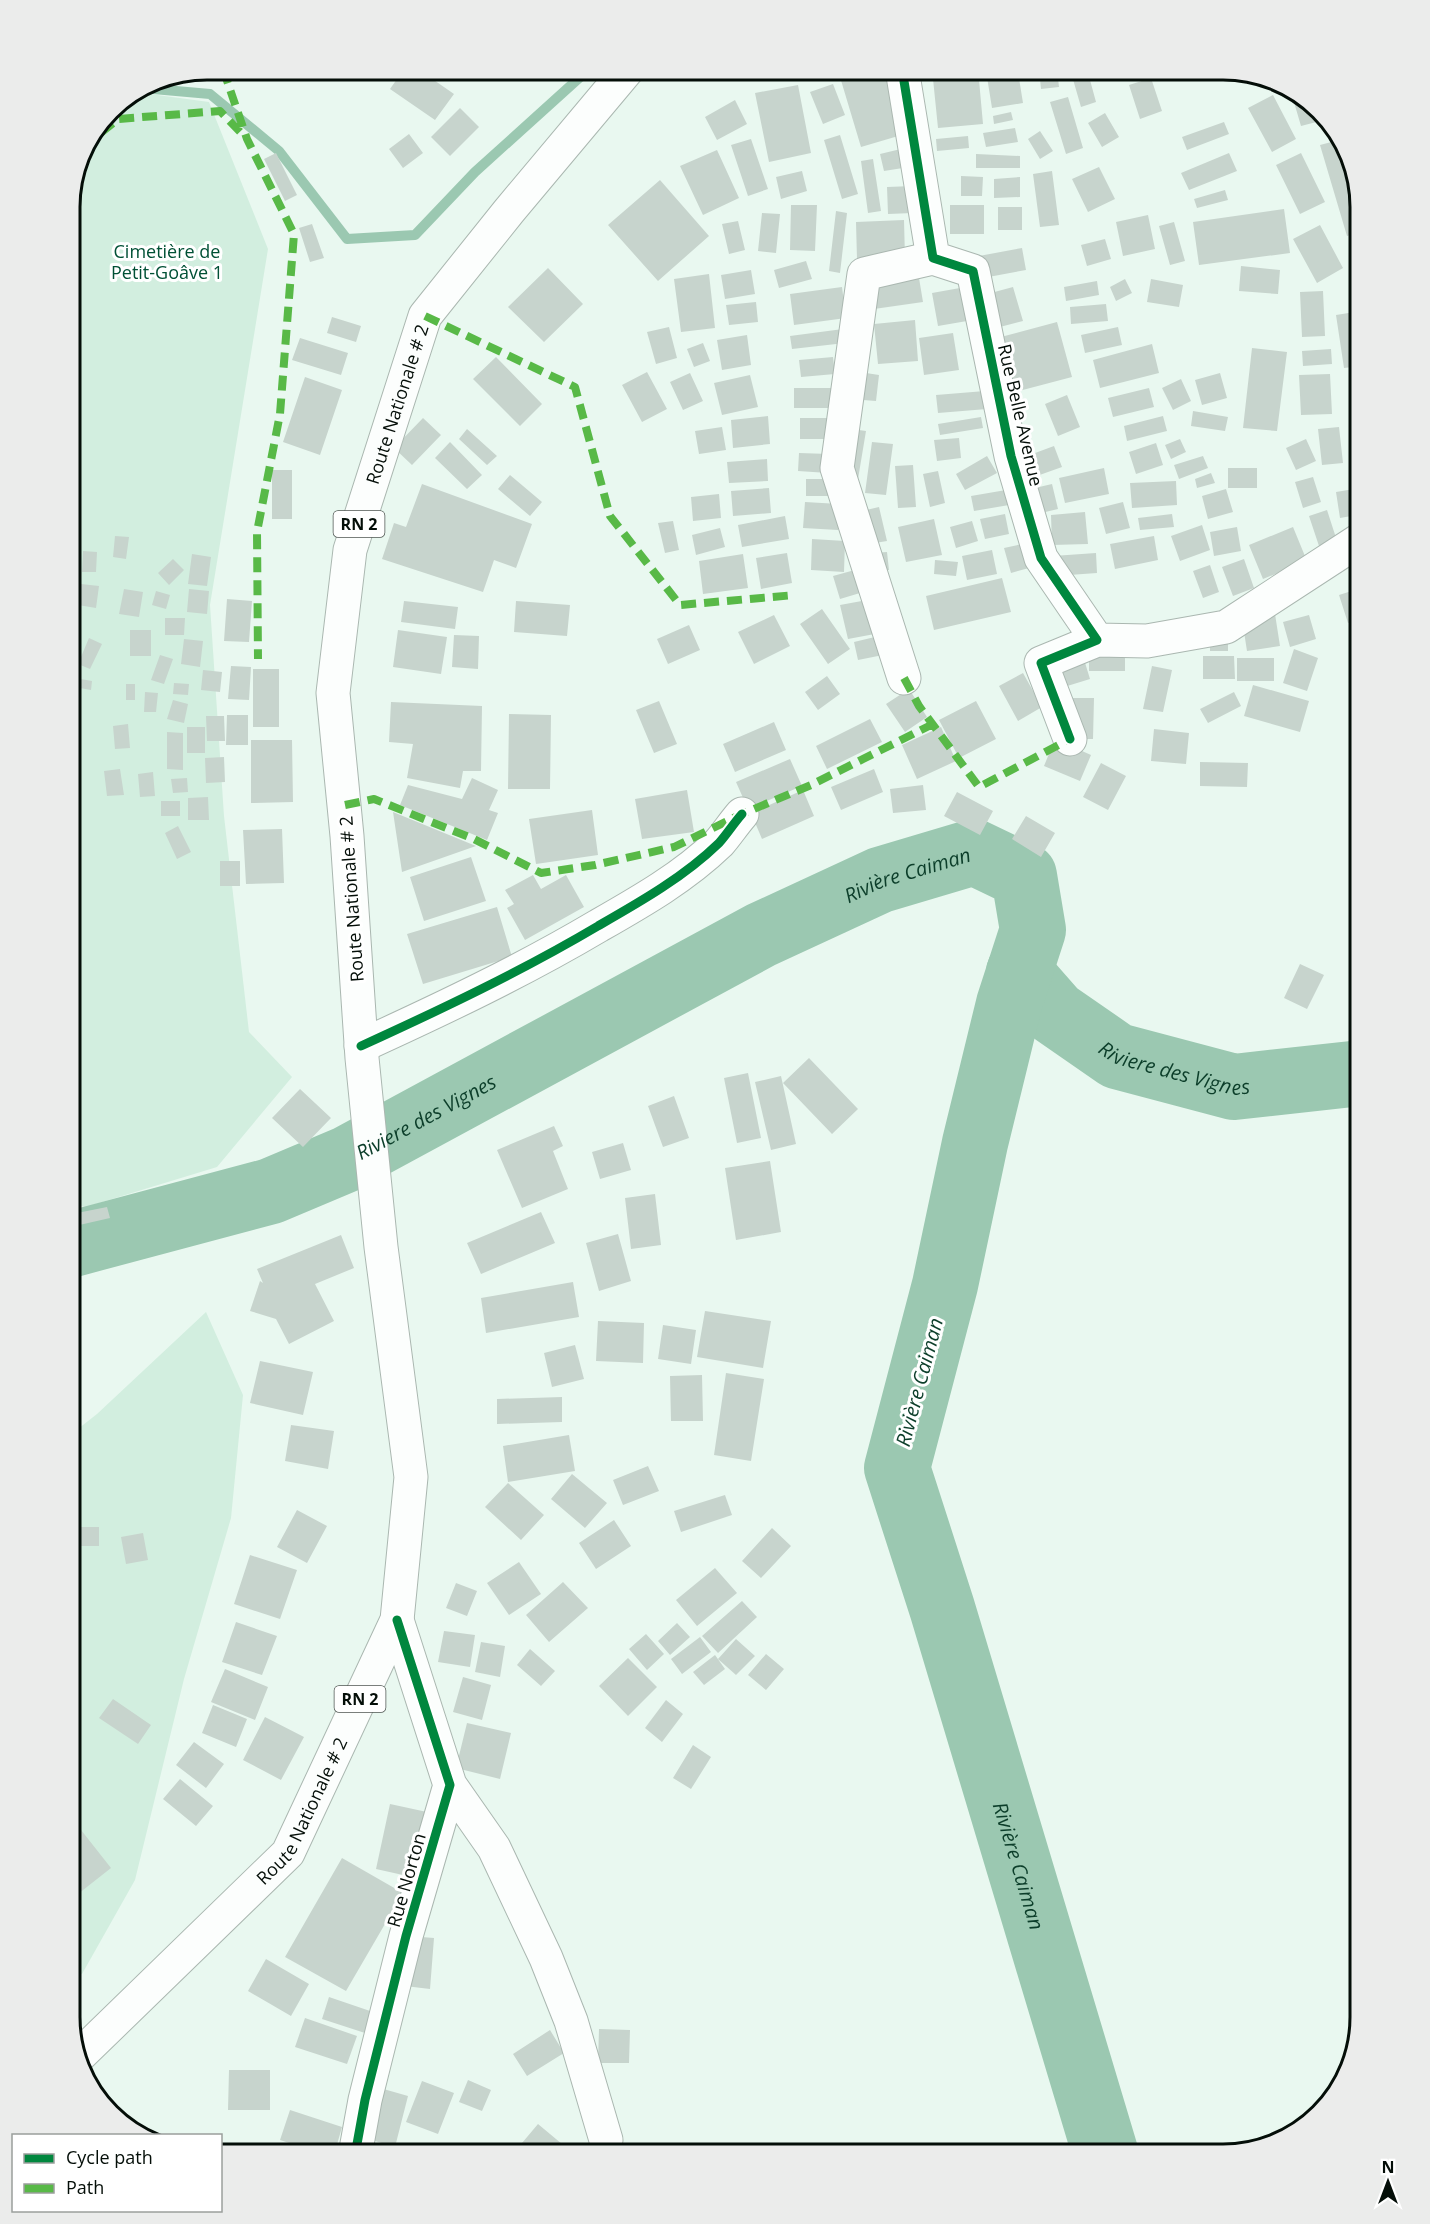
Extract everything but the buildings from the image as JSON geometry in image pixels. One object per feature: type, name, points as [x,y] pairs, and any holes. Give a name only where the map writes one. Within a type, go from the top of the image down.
[{"type":"street","name":"Route Nationale # 2","points":[[84,2051],[288,1853],[397,1620],[411,1477],[381,1247],[362,1052],[347,836],[333,693],[350,550],[425,316],[619,80]]},
{"type":"street","points":[[904,80],[933,258],[864,274],[837,468],[904,678]]},
{"type":"street","name":"Rue Belle Avenue","points":[[933,258],[973,272],[1011,456],[1041,558],[1097,640]]},
{"type":"street","points":[[1070,739],[1041,663],[1097,640],[1147,641],[1226,627],[1350,546]]},
{"type":"street","points":[[362,1052],[573,941],[647,898],[720,842],[741,814]]},
{"type":"street","points":[[397,1620],[450,1785],[494,1848],[546,1958],[571,2021],[606,2140]]},
{"type":"street","name":"Rue Norton","points":[[357,2144],[365,2100],[406,1936],[450,1785]]},
{"type":"green space","name":"Cimetière de Petit-Goâve 1","points":[[149,94],[209,102],[268,249],[210,605],[224,816],[249,1032],[292,1077],[217,1167],[86,1207],[80,1206],[80,198],[89,158],[101,136],[123,111]]},
{"type":"green space","points":[[206,1312],[243,1395],[231,1518],[184,1679],[135,1880],[82,1974],[80,1974],[80,1427]]},
{"type":"waterway","points":[[158,89],[210,94],[279,151],[347,239],[415,235],[475,172],[577,80]]},
{"type":"waterway","name":"Rivière Caiman","points":[[80,1242],[271,1191],[347,1159],[761,935],[880,880],[974,852],[1024,876],[1033,930],[1009,1004],[975,1143],[945,1285],[897,1468],[942,1608],[1103,2144]]},
{"type":"waterway","name":"Riviere des Vignes","points":[[1019,972],[1055,1013],[1117,1056],[1234,1087],[1350,1074]]},
{"type":"marked path","points":[[227,80],[247,139],[294,234],[280,414],[257,532],[258,659]]},
{"type":"marked path","points":[[107,128],[118,119],[220,111],[245,137]]},
{"type":"marked path","points":[[425,316],[575,387],[610,516],[680,605],[795,595]]},
{"type":"marked path","points":[[904,678],[919,706],[979,787],[1070,739]]},
{"type":"marked path","points":[[345,805],[374,799],[474,839],[541,873],[595,865],[674,847],[742,814],[811,785],[933,724]]},
{"type":"cycle path","points":[[904,80],[933,258],[973,271],[1011,456],[1041,558],[1097,640],[1041,663],[1070,739]]},
{"type":"cycle path","points":[[361,1046],[511,974],[646,898],[676,878],[719,843],[742,814]]},
{"type":"cycle path","points":[[357,2144],[365,2100],[406,1936],[450,1785],[397,1620]]}]
